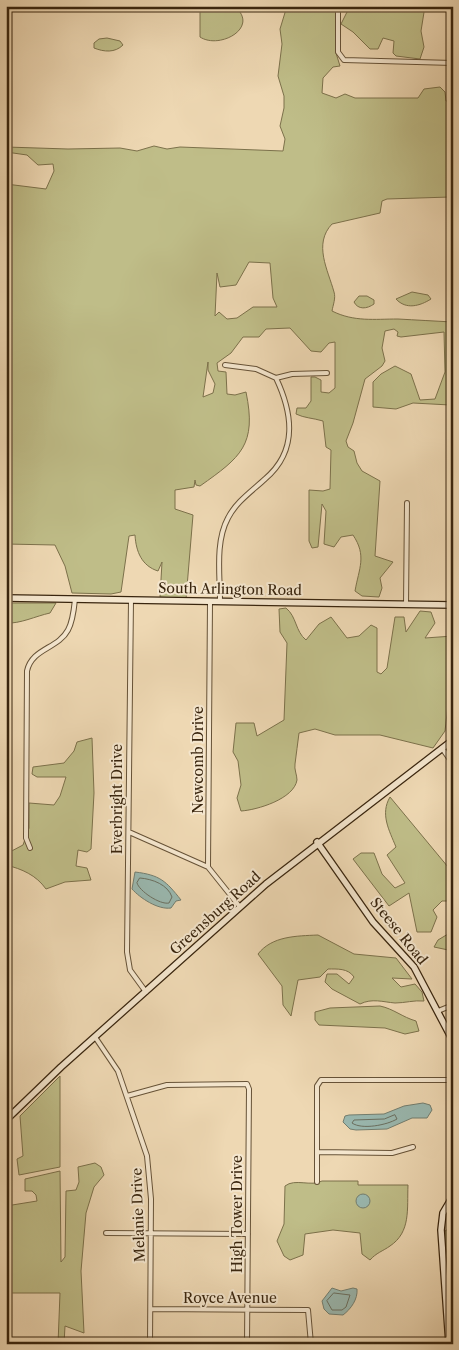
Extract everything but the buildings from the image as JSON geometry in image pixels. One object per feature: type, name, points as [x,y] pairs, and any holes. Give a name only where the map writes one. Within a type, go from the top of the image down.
[{"type":"street","points":[[338,6],[338,48],[341,58],[351,61],[453,62]]},
{"type":"street","points":[[225,366],[256,369],[276,378],[292,374],[327,373]]},
{"type":"street","points":[[220,602],[221,540],[228,518],[239,502],[274,471],[289,443],[290,415],[276,378]]},
{"type":"street","points":[[406,605],[407,503]]},
{"type":"street","name":"South Arlington Road","points":[[6,598],[453,606]]},
{"type":"street","points":[[30,848],[26,838],[27,671],[35,656],[58,641],[68,630],[75,599]]},
{"type":"street","name":"Everbright Drive","points":[[130,600],[128,960],[133,975],[146,992]]},
{"type":"street","name":"Newcomb Drive","points":[[208,867],[210,602]]},
{"type":"street","name":"Greensburg Road","points":[[6,1120],[240,907],[317,842],[453,740]]},
{"type":"street","points":[[442,748],[453,764]]},
{"type":"street","points":[[128,832],[208,867],[240,907]]},
{"type":"street","name":"Steese Road","points":[[317,842],[373,922],[414,967],[453,1041]]},
{"type":"street","points":[[438,1011],[453,1005]]},
{"type":"street","name":"Melanie Drive","points":[[95,1037],[115,1064],[148,1164],[151,1234],[150,1344]]},
{"type":"street","points":[[317,1182],[319,1081],[324,1079],[453,1080]]},
{"type":"street","name":"High Tower Drive","points":[[127,1096],[167,1085],[247,1084],[249,1089],[247,1344]]},
{"type":"street","points":[[317,1152],[392,1153],[413,1148]]},
{"type":"street","points":[[449,1344],[441,1230],[443,1213],[453,1196]]},
{"type":"street","points":[[106,1233],[248,1234]]},
{"type":"street","name":"Royce Avenue","points":[[151,1309],[310,1311],[311,1344]]},
{"type":"shaded area","points":[[200,6],[234,6],[241,14],[243,22],[235,34],[218,41],[208,40],[200,37]]},
{"type":"shaded area","points":[[287,6],[336,6],[336,53],[340,66],[333,67],[323,78],[322,93],[336,98],[345,94],[355,98],[418,98],[424,89],[440,87],[445,92],[446,101],[453,101],[453,191],[450,197],[387,199],[382,201],[380,213],[332,224],[323,240],[323,249],[335,294],[332,311],[348,317],[364,319],[453,322],[453,415],[450,413],[450,405],[413,403],[396,409],[373,407],[373,382],[381,374],[395,366],[411,374],[420,400],[435,399],[445,372],[444,332],[401,337],[397,336],[398,332],[394,329],[385,331],[382,348],[385,361],[382,366],[365,379],[346,441],[348,447],[354,451],[357,463],[362,471],[380,481],[375,556],[393,562],[380,578],[382,588],[379,597],[362,596],[355,591],[361,562],[360,549],[357,542],[353,535],[341,537],[334,547],[324,544],[326,511],[322,504],[318,547],[312,548],[309,541],[309,490],[323,491],[330,489],[331,450],[326,447],[323,421],[296,414],[297,408],[306,408],[311,401],[311,377],[321,380],[321,392],[329,393],[335,388],[335,342],[329,343],[321,352],[311,351],[290,328],[266,329],[259,337],[243,337],[231,353],[217,363],[218,371],[226,372],[227,394],[235,395],[246,392],[249,410],[247,437],[242,448],[226,467],[200,486],[196,485],[195,480],[194,487],[175,490],[175,509],[193,515],[186,599],[160,597],[162,562],[158,571],[152,569],[144,562],[138,553],[135,535],[129,536],[121,592],[111,594],[72,593],[65,566],[55,545],[6,544],[6,303],[9,302],[6,292],[6,184],[46,189],[54,171],[53,164],[38,165],[27,155],[6,152],[6,147],[120,148],[137,151],[154,146],[167,149],[180,147],[283,151],[285,139],[280,126],[284,108],[284,96],[278,76],[282,44],[280,29]],"holes":[[[249,262],[270,263],[273,298],[277,307],[253,307],[237,318],[227,319],[219,312],[215,316],[217,273],[220,287],[236,285]],[[208,362],[208,370],[215,384],[213,393],[203,397]]]},
{"type":"shaded area","points":[[358,6],[425,6],[421,31],[424,47],[420,59],[396,56],[393,53],[394,41],[383,38],[378,49],[370,49],[353,32],[341,24],[347,12]]},
{"type":"shaded area","points":[[107,38],[120,41],[123,45],[120,48],[109,51],[94,48],[94,43],[99,39]]},
{"type":"shaded area","points":[[412,292],[428,295],[431,299],[422,304],[409,306],[396,299]]},
{"type":"shaded area","points":[[359,296],[367,296],[374,300],[374,304],[366,308],[356,305],[354,302]]},
{"type":"shaded area","points":[[6,603],[56,603],[50,613],[22,621],[6,623]]},
{"type":"shaded area","points":[[286,608],[306,640],[319,624],[331,617],[347,638],[359,636],[371,625],[377,628],[377,672],[381,674],[387,668],[395,617],[404,617],[406,632],[420,611],[431,612],[435,623],[425,638],[453,636],[453,687],[450,687],[445,731],[433,748],[380,735],[335,735],[315,729],[299,733],[295,766],[297,780],[294,787],[289,793],[274,802],[241,811],[237,798],[241,785],[238,761],[233,752],[236,723],[254,723],[257,736],[284,720],[287,643],[280,632],[279,609]]},
{"type":"shaded area","points":[[92,738],[94,793],[91,849],[87,852],[78,850],[76,866],[87,868],[91,880],[65,882],[46,889],[28,873],[6,865],[6,854],[23,845],[29,828],[29,803],[54,805],[60,796],[66,777],[37,777],[32,774],[33,767],[64,763],[74,751],[77,742]]},
{"type":"shaded area","points":[[390,797],[453,873],[453,901],[442,901],[433,910],[437,917],[431,932],[417,932],[409,893],[389,906],[353,859],[361,853],[374,853],[382,874],[395,888],[405,883],[387,855],[396,847],[388,828],[386,816],[387,803]]},
{"type":"shaded area","points":[[453,931],[453,951],[434,947],[438,940]]},
{"type":"shaded area","points":[[318,935],[354,954],[396,958],[412,979],[392,978],[401,987],[415,984],[422,992],[424,1001],[395,1003],[373,1001],[360,1004],[332,989],[325,982],[327,974],[337,974],[349,984],[354,977],[352,974],[342,970],[328,969],[320,977],[298,980],[291,1016],[283,1005],[282,986],[258,954],[277,940]]},
{"type":"shaded area","points":[[380,1006],[416,1021],[419,1031],[405,1034],[385,1028],[319,1025],[315,1020],[315,1012],[330,1008]]},
{"type":"shaded area","points":[[60,1076],[60,1167],[19,1175],[17,1159],[23,1156],[20,1116]]},
{"type":"shaded area","points":[[95,1163],[101,1167],[104,1175],[94,1187],[86,1213],[81,1271],[84,1333],[65,1326],[64,1344],[58,1344],[60,1293],[6,1293],[6,1206],[37,1201],[36,1195],[32,1191],[25,1191],[25,1179],[60,1171],[61,1262],[65,1257],[66,1191],[76,1190],[79,1182],[78,1167]]},
{"type":"shaded area","points":[[322,1181],[358,1181],[358,1185],[408,1185],[407,1219],[402,1234],[390,1246],[370,1260],[362,1254],[360,1233],[333,1230],[305,1234],[303,1255],[290,1260],[284,1256],[277,1241],[284,1224],[285,1186],[293,1183],[318,1183]]},
{"type":"shaded area","points":[[450,1228],[453,1230],[453,1264],[450,1264],[444,1243],[445,1231]]},
{"type":"water","points":[[135,872],[151,875],[162,880],[181,900],[176,901],[171,908],[166,908],[144,899],[132,889]]},
{"type":"water","points":[[423,1103],[430,1105],[432,1110],[427,1118],[412,1118],[387,1129],[356,1130],[350,1129],[343,1122],[345,1116],[349,1115],[384,1114],[404,1106]]},
{"type":"water","points":[[360,1194],[366,1194],[370,1201],[366,1208],[360,1208],[356,1204],[356,1198]]},
{"type":"water","points":[[332,1288],[341,1291],[357,1289],[353,1304],[343,1315],[329,1314],[324,1309],[322,1301]]}]
